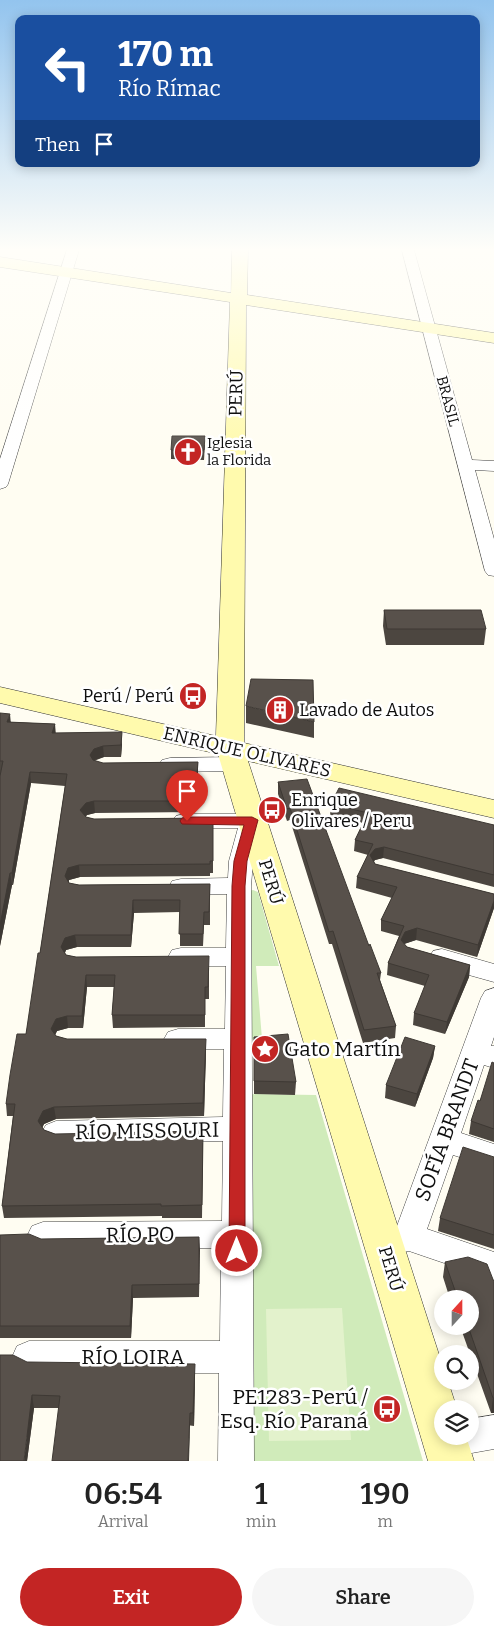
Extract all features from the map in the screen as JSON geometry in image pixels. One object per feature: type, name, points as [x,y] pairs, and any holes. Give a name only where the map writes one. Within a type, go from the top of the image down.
[{"type":"street","points":[[0,484],[52,318]]},
{"type":"street","name":"PERÚ","points":[[238,318],[235,406],[232,756],[252,820],[396,1240],[435,1400]]},
{"type":"street","points":[[365,318],[494,338]]},
{"type":"street","name":"BRASIL","points":[[426,318],[494,571]]},
{"type":"street","points":[[466,466],[494,466]]},
{"type":"street","name":"ENRIQUE OLIVARES","points":[[0,695],[232,756],[494,809]]},
{"type":"street","points":[[150,765],[232,756]]},
{"type":"street","points":[[163,822],[252,820],[241,861],[239,886],[236,1461]]},
{"type":"street","points":[[159,887],[239,886]]},
{"type":"street","points":[[415,951],[494,973]]},
{"type":"street","points":[[153,957],[238,957]]},
{"type":"street","name":"SOFÍA BRANDT","points":[[396,1240],[484,1054],[494,998]]},
{"type":"street","points":[[158,1039],[238,1039]]},
{"type":"street","name":"RÍO MISSOURI","points":[[56,1132],[238,1129]]},
{"type":"street","points":[[444,1140],[494,1156]]},
{"type":"street","name":"RÍO PO","points":[[42,1236],[237,1234]]},
{"type":"street","points":[[396,1240],[494,1266]]},
{"type":"street","name":"RÍO LOIRA","points":[[29,1357],[237,1357]]},
{"type":"street","points":[[479,1435],[494,1432]]},
{"type":"green space","points":[[249,891],[258,892],[279,966],[256,966],[262,1039],[245,1040]]},
{"type":"green space","points":[[246,1094],[316,1095],[423,1461],[251,1461]]},
{"type":"green space","points":[[342,1308],[351,1440],[269,1441],[266,1309]]},
{"type":"building","points":[[172,436],[205,436],[204,450],[171,450]]},
{"type":"building","points":[[384,610],[481,610],[486,629],[387,629]]},
{"type":"building","points":[[251,679],[313,680],[314,722],[246,706]]},
{"type":"building","points":[[0,713],[10,714],[7,722],[55,724],[52,733],[122,732],[121,745],[103,746],[94,749],[90,755],[93,760],[103,763],[198,762],[195,801],[94,801],[86,803],[80,810],[86,817],[94,819],[213,818],[213,861],[210,861],[210,864],[79,865],[68,868],[65,876],[69,883],[79,885],[210,884],[209,912],[204,912],[203,934],[179,934],[180,900],[133,900],[131,935],[75,935],[65,938],[61,947],[66,955],[76,957],[209,956],[208,987],[205,987],[205,1015],[112,1015],[115,975],[86,975],[82,1016],[67,1016],[56,1019],[51,1029],[56,1036],[67,1039],[206,1039],[203,1103],[54,1107],[43,1111],[38,1121],[44,1130],[55,1134],[203,1131],[202,1205],[2,1206],[15,1104],[6,1104],[10,1075],[17,1034],[26,1034],[67,774],[30,772],[12,873],[10,873],[0,925],[0,776],[3,761],[0,761]]},
{"type":"building","points":[[307,779],[369,946],[370,944],[381,973],[377,973],[396,1026],[364,1030],[333,931],[329,932],[290,808],[287,809],[278,782]]},
{"type":"building","points":[[339,788],[494,825],[494,875],[384,847],[375,849],[370,855],[375,864],[494,894],[494,901],[478,945],[417,928],[405,932],[401,940],[407,947],[470,965],[447,1022],[414,1013],[429,975],[388,963],[404,926],[381,920],[397,887],[357,877],[373,844],[355,840],[368,813],[331,804]]},
{"type":"building","points":[[288,1034],[296,1082],[254,1081],[254,1037]]},
{"type":"building","points":[[405,1037],[435,1046],[417,1094],[386,1085]]},
{"type":"building","points":[[492,1062],[494,1063],[494,1129],[471,1121],[478,1100],[480,1101]]},
{"type":"building","points":[[463,1147],[494,1157],[494,1235],[440,1218]]},
{"type":"building","points":[[29,1234],[41,1239],[199,1237],[199,1284],[132,1285],[130,1326],[0,1326],[0,1235]]},
{"type":"building","points":[[468,1257],[487,1264],[494,1282],[494,1398],[479,1358],[479,1345],[475,1345],[471,1335],[479,1335],[479,1290],[455,1290],[445,1262]]},
{"type":"building","points":[[0,1355],[13,1355],[27,1362],[195,1364],[193,1413],[190,1413],[188,1461],[52,1461],[60,1396],[32,1395],[24,1461],[0,1461]]},
{"type":"place","name":"Iglesia la Florida","points":[[188,452]]},
{"type":"place","name":"Perú / Perú","points":[[193,696]]},
{"type":"place","name":"Lavado de Autos","points":[[280,710]]},
{"type":"place","name":"Enrique Olivares / Peru","points":[[272,810]]},
{"type":"place","name":"Gato Martín","points":[[265,1049]]},
{"type":"place","name":"PE1283-Perú / Esq. Río Paraná","points":[[387,1409]]},
{"type":"route","points":[[187,821],[252,820],[246,835],[239,886],[237,1251]]}]
